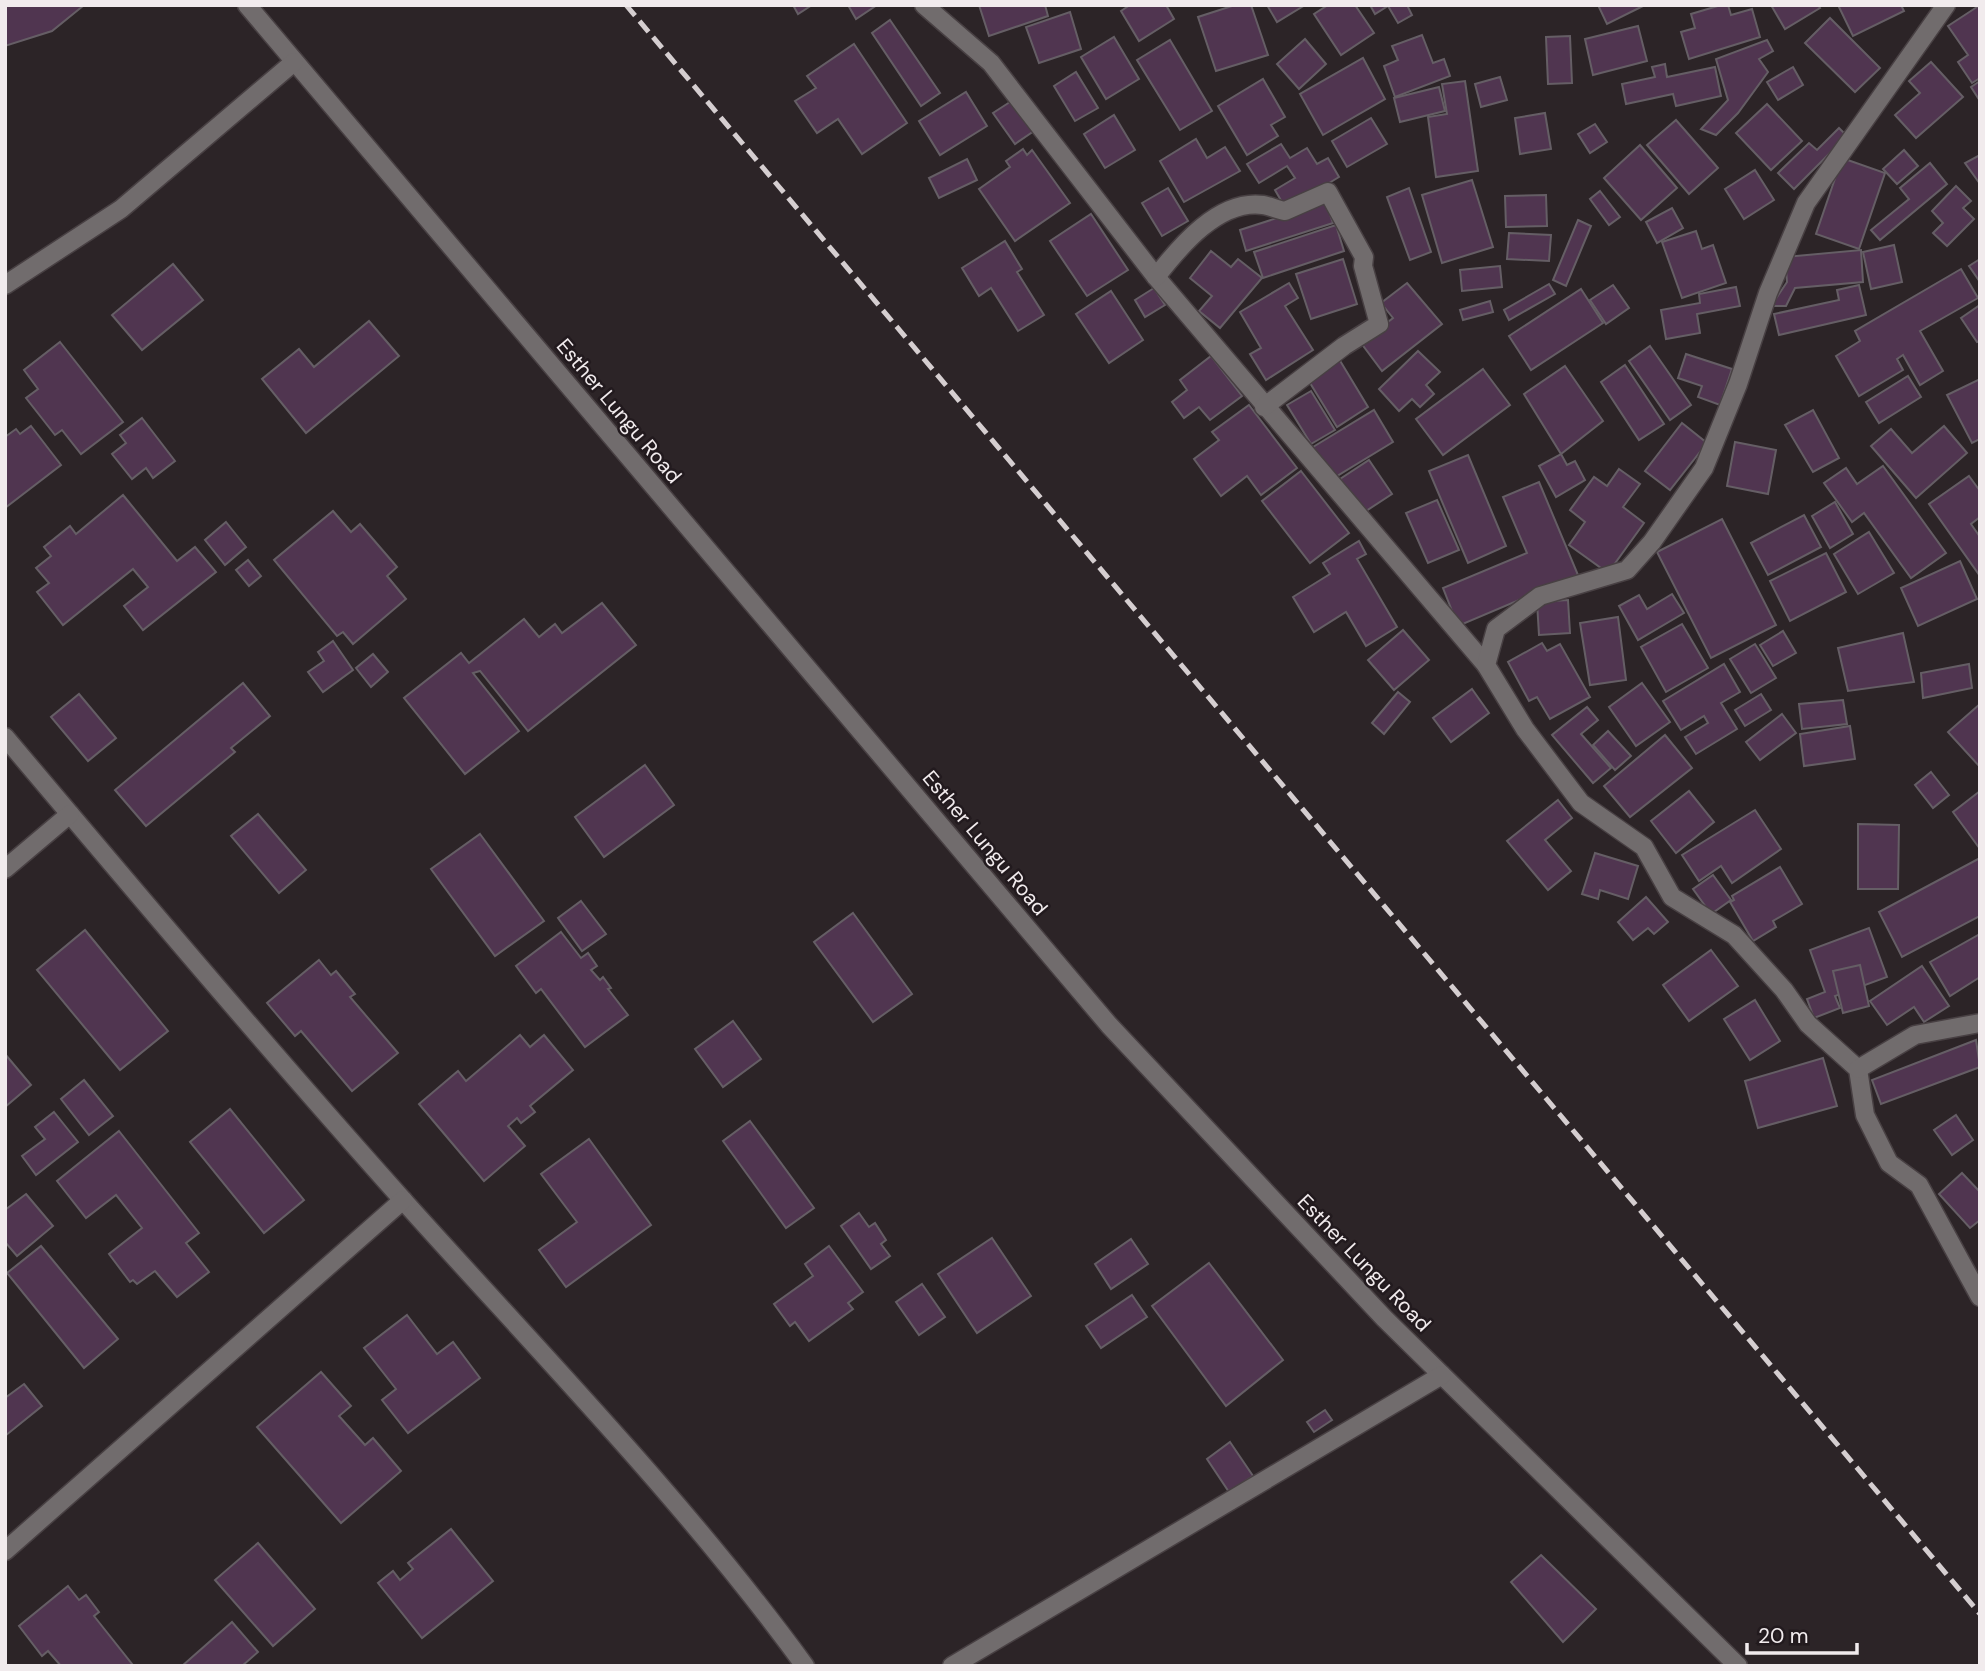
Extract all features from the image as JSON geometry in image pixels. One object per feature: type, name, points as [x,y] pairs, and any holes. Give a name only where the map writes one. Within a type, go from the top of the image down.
[{"type":"street","name":"Esther Lungu Road","points":[[247,5],[1109,1025],[1384,1318],[1738,1666]]},
{"type":"street","points":[[925,5],[991,63],[1156,276],[1264,407],[1486,666],[1525,729],[1581,803],[1644,847],[1672,897],[1734,934],[1784,990],[1808,1024],[1858,1069],[1865,1115],[1889,1163],[1919,1185],[1980,1297]]},
{"type":"street","points":[[1486,666],[1496,629],[1540,596],[1627,570],[1652,542],[1704,468],[1738,384],[1768,292],[1806,203],[1946,5]]},
{"type":"street","points":[[5,285],[121,209],[294,62]]},
{"type":"street","points":[[1156,276],[1182,243],[1221,213],[1262,205],[1285,211],[1328,192],[1364,257],[1363,266],[1379,324],[1344,346],[1264,407]]},
{"type":"street","points":[[5,737],[403,1200],[634,1457],[761,1607],[805,1666]]},
{"type":"street","points":[[5,869],[69,814]]},
{"type":"street","points":[[1858,1069],[1915,1035],[1980,1023]]},
{"type":"street","points":[[5,1551],[403,1200]]},
{"type":"street","points":[[952,1666],[1442,1375]]},
{"type":"building","points":[[5,5],[83,6],[52,31],[5,46]]},
{"type":"building","points":[[793,5],[812,5],[798,14]]},
{"type":"building","points":[[848,5],[877,5],[856,19]]},
{"type":"building","points":[[979,5],[1045,5],[1048,16],[989,36]]},
{"type":"building","points":[[1130,5],[1166,5],[1174,19],[1139,41],[1121,11]]},
{"type":"building","points":[[1235,5],[1251,5],[1268,55],[1216,71],[1198,17]]},
{"type":"building","points":[[1267,5],[1305,5],[1277,22]]},
{"type":"building","points":[[1328,5],[1355,5],[1374,33],[1341,55],[1314,14]]},
{"type":"building","points":[[1370,5],[1407,5],[1412,15],[1398,23],[1388,6],[1375,14]]},
{"type":"building","points":[[1598,5],[1645,5],[1607,24]]},
{"type":"building","points":[[1728,5],[1731,15],[1752,9],[1760,37],[1689,59],[1681,32],[1695,28],[1691,14]]},
{"type":"building","points":[[1771,5],[1818,5],[1820,8],[1785,29]]},
{"type":"building","points":[[1838,5],[1901,5],[1904,11],[1853,36]]},
{"type":"building","points":[[1980,5],[1980,78],[1972,83],[1958,62],[1968,55],[1948,26]]},
{"type":"building","points":[[1070,12],[1081,49],[1039,63],[1026,27]]},
{"type":"building","points":[[1830,18],[1880,68],[1855,92],[1805,43]]},
{"type":"building","points":[[890,20],[940,93],[921,106],[872,33]]},
{"type":"building","points":[[1638,26],[1647,61],[1593,75],[1585,39]]},
{"type":"building","points":[[1422,35],[1433,63],[1444,59],[1450,76],[1395,97],[1384,66],[1398,60],[1392,46]]},
{"type":"building","points":[[1570,36],[1572,83],[1548,84],[1546,37]]},
{"type":"building","points":[[1114,37],[1139,79],[1106,99],[1081,57]]},
{"type":"building","points":[[1305,39],[1326,64],[1299,89],[1277,64]]},
{"type":"building","points":[[1170,40],[1212,111],[1180,130],[1137,60]]},
{"type":"building","points":[[1767,40],[1773,51],[1759,59],[1768,72],[1738,113],[1716,135],[1701,129],[1728,100],[1716,59]]},
{"type":"building","points":[[854,44],[907,123],[862,154],[838,119],[817,133],[795,101],[816,88],[807,76]]},
{"type":"building","points":[[1363,58],[1385,99],[1323,135],[1300,94]]},
{"type":"building","points":[[1931,62],[1963,97],[1916,138],[1895,115],[1920,93],[1909,81]]},
{"type":"building","points":[[1665,64],[1667,77],[1715,67],[1721,96],[1676,106],[1673,94],[1626,104],[1622,84],[1655,77],[1652,67]]},
{"type":"building","points":[[1793,67],[1803,85],[1778,100],[1767,82]]},
{"type":"building","points":[[1076,72],[1098,108],[1075,121],[1054,86]]},
{"type":"building","points":[[1500,77],[1507,100],[1481,107],[1475,84]]},
{"type":"building","points":[[1263,79],[1285,117],[1271,125],[1278,136],[1247,155],[1218,106]]},
{"type":"building","points":[[1465,81],[1478,171],[1436,177],[1428,117],[1447,114],[1442,84]]},
{"type":"building","points":[[1980,81],[1980,101],[1971,87]]},
{"type":"building","points":[[1439,87],[1445,111],[1400,122],[1394,98]]},
{"type":"building","points":[[966,92],[987,126],[940,155],[919,121]]},
{"type":"building","points":[[1013,100],[1034,131],[1015,144],[993,113]]},
{"type":"building","points":[[1767,104],[1802,141],[1771,170],[1736,133]]},
{"type":"building","points":[[1545,113],[1551,149],[1520,154],[1515,118]]},
{"type":"building","points":[[1114,115],[1135,150],[1105,168],[1084,134]]},
{"type":"building","points":[[1371,118],[1387,144],[1347,167],[1332,141]]},
{"type":"building","points":[[1676,120],[1718,168],[1689,194],[1647,145]]},
{"type":"building","points":[[1595,124],[1607,142],[1590,153],[1578,134]]},
{"type":"building","points":[[1839,128],[1847,136],[1794,189],[1778,173],[1809,143],[1817,150]]},
{"type":"building","points":[[1196,139],[1207,158],[1225,147],[1240,171],[1184,202],[1160,161]]},
{"type":"building","points":[[1281,144],[1290,158],[1307,148],[1317,164],[1328,158],[1339,177],[1286,209],[1275,190],[1295,178],[1287,166],[1259,183],[1247,164]]},
{"type":"building","points":[[1640,145],[1677,188],[1641,220],[1604,178]]},
{"type":"building","points":[[1023,149],[1027,155],[1032,150],[1070,203],[1015,241],[979,189],[1010,167],[1006,161]]},
{"type":"building","points":[[1904,150],[1918,166],[1897,184],[1883,169]]},
{"type":"building","points":[[1980,155],[1980,184],[1965,163]]},
{"type":"building","points":[[1842,158],[1885,173],[1859,249],[1816,234]]},
{"type":"building","points":[[967,159],[977,180],[939,198],[929,178]]},
{"type":"building","points":[[1930,163],[1947,184],[1880,240],[1871,230],[1909,199],[1900,188]]},
{"type":"building","points":[[1755,170],[1774,200],[1744,219],[1725,189]]},
{"type":"building","points":[[1472,180],[1493,247],[1442,263],[1422,195]]},
{"type":"building","points":[[1956,186],[1971,201],[1963,208],[1974,219],[1947,246],[1933,233],[1943,223],[1932,211]]},
{"type":"building","points":[[1168,188],[1188,221],[1162,236],[1142,203]]},
{"type":"building","points":[[1409,188],[1431,252],[1410,260],[1387,197]]},
{"type":"building","points":[[1600,191],[1620,217],[1609,225],[1590,199]]},
{"type":"building","points":[[1546,195],[1547,226],[1506,227],[1505,196]]},
{"type":"building","points":[[1326,202],[1333,223],[1246,251],[1240,230]]},
{"type":"building","points":[[1672,208],[1683,228],[1657,243],[1646,222]]},
{"type":"building","points":[[1091,214],[1128,270],[1087,296],[1050,241]]},
{"type":"building","points":[[1578,220],[1591,226],[1566,286],[1553,280]]},
{"type":"building","points":[[1336,225],[1344,251],[1263,278],[1254,252]]},
{"type":"building","points":[[1696,231],[1702,249],[1713,245],[1726,283],[1682,298],[1662,242]]},
{"type":"building","points":[[1509,233],[1551,235],[1549,261],[1507,259]]},
{"type":"building","points":[[1005,241],[1022,269],[1017,272],[1044,315],[1018,331],[991,288],[979,296],[962,268]]},
{"type":"building","points":[[1894,245],[1902,282],[1871,289],[1863,252]]},
{"type":"building","points":[[1861,250],[1863,282],[1795,288],[1786,306],[1771,306],[1787,282],[1785,257]]},
{"type":"building","points":[[1211,251],[1231,267],[1238,259],[1262,278],[1220,328],[1199,311],[1212,296],[1190,278]]},
{"type":"building","points":[[1343,259],[1357,304],[1311,319],[1296,274]]},
{"type":"building","points":[[1980,259],[1980,282],[1969,266]]},
{"type":"building","points":[[173,264],[203,300],[142,350],[112,315]]},
{"type":"building","points":[[1500,266],[1502,287],[1462,291],[1460,270]]},
{"type":"building","points":[[1961,269],[1978,298],[1920,331],[1943,371],[1920,385],[1903,355],[1897,359],[1903,370],[1859,396],[1836,356],[1860,341],[1855,331]]},
{"type":"building","points":[[1289,283],[1298,298],[1285,306],[1313,350],[1266,380],[1250,354],[1261,348],[1240,312]]},
{"type":"building","points":[[1407,283],[1442,324],[1382,371],[1361,343],[1393,318],[1381,303]]},
{"type":"building","points":[[1549,284],[1555,294],[1509,320],[1504,310]]},
{"type":"building","points":[[1613,285],[1629,308],[1606,324],[1590,300]]},
{"type":"building","points":[[1859,285],[1866,315],[1779,335],[1774,314],[1839,300],[1837,290]]},
{"type":"building","points":[[1736,287],[1740,306],[1697,314],[1700,333],[1666,339],[1661,310],[1700,303],[1699,294]]},
{"type":"building","points":[[1154,288],[1165,305],[1145,317],[1135,300]]},
{"type":"building","points":[[1581,289],[1603,323],[1531,370],[1509,336]]},
{"type":"building","points":[[1111,291],[1143,340],[1109,363],[1076,314]]},
{"type":"building","points":[[1490,301],[1493,312],[1463,320],[1460,310]]},
{"type":"building","points":[[1980,305],[1980,341],[1977,342],[1961,318]]},
{"type":"building","points":[[369,321],[399,356],[306,433],[262,379],[299,349],[314,367]]},
{"type":"building","points":[[60,342],[123,422],[81,454],[62,430],[55,435],[26,398],[38,389],[24,370]]},
{"type":"building","points":[[1650,346],[1691,405],[1670,420],[1629,361]]},
{"type":"building","points":[[1418,351],[1440,372],[1426,385],[1434,394],[1420,407],[1412,399],[1399,411],[1379,389]]},
{"type":"building","points":[[1686,354],[1732,369],[1720,405],[1698,397],[1702,386],[1678,378]]},
{"type":"building","points":[[1211,356],[1242,396],[1210,420],[1199,407],[1184,418],[1172,402],[1187,390],[1180,380]]},
{"type":"building","points":[[1339,359],[1368,407],[1337,427],[1307,378]]},
{"type":"building","points":[[1625,365],[1664,424],[1639,440],[1601,382]]},
{"type":"building","points":[[1565,366],[1603,421],[1561,454],[1524,394]]},
{"type":"building","points":[[1483,369],[1510,405],[1443,455],[1416,419]]},
{"type":"building","points":[[1908,376],[1921,397],[1879,423],[1866,402]]},
{"type":"building","points":[[1980,379],[1980,439],[1972,443],[1947,395]]},
{"type":"building","points":[[1311,391],[1335,430],[1311,444],[1287,405]]},
{"type":"building","points":[[1249,405],[1297,468],[1261,495],[1247,476],[1221,496],[1194,459],[1219,440],[1212,432]]},
{"type":"building","points":[[1374,410],[1393,442],[1332,479],[1313,447]]},
{"type":"building","points":[[1813,410],[1839,458],[1813,472],[1785,425]]},
{"type":"building","points":[[142,418],[175,461],[153,478],[146,468],[132,479],[112,454],[126,443],[120,435]]},
{"type":"building","points":[[1682,423],[1707,443],[1670,490],[1645,471]]},
{"type":"building","points":[[31,426],[61,465],[5,508],[5,437],[16,429],[20,434]]},
{"type":"building","points":[[1944,426],[1967,453],[1916,498],[1871,446],[1891,429],[1912,453]]},
{"type":"building","points":[[1735,442],[1776,450],[1768,494],[1727,486]]},
{"type":"building","points":[[1561,454],[1567,465],[1575,461],[1585,480],[1556,497],[1539,466]]},
{"type":"building","points":[[1468,455],[1506,546],[1468,563],[1429,471]]},
{"type":"building","points":[[1369,460],[1392,494],[1363,513],[1340,479]]},
{"type":"building","points":[[1883,466],[1946,553],[1911,578],[1864,513],[1852,522],[1824,483],[1846,468],[1857,484]]},
{"type":"building","points":[[1619,469],[1640,484],[1623,507],[1644,523],[1608,573],[1569,545],[1585,522],[1570,510],[1594,477],[1607,486]]},
{"type":"building","points":[[1301,471],[1349,533],[1310,563],[1262,501]]},
{"type":"building","points":[[1969,476],[1980,491],[1980,517],[1971,524],[1980,537],[1980,576],[1929,504]]},
{"type":"building","points":[[1539,482],[1578,575],[1458,626],[1443,588],[1527,553],[1503,497]]},
{"type":"building","points":[[123,495],[177,561],[195,547],[216,572],[143,630],[124,606],[148,587],[133,569],[63,625],[37,592],[49,583],[36,568],[51,556],[44,547],[70,526],[76,534]]},
{"type":"building","points":[[1437,500],[1459,550],[1428,563],[1406,513]]},
{"type":"building","points":[[1835,502],[1853,534],[1830,548],[1812,516]]},
{"type":"building","points":[[333,511],[351,532],[360,524],[397,567],[387,576],[406,599],[353,644],[343,632],[337,636],[274,560]]},
{"type":"building","points":[[1804,515],[1821,547],[1768,575],[1751,543]]},
{"type":"building","points":[[1722,519],[1776,625],[1711,658],[1657,552]]},
{"type":"building","points":[[226,522],[246,547],[225,565],[205,540]]},
{"type":"building","points":[[1869,532],[1894,573],[1858,594],[1834,554]]},
{"type":"building","points":[[1359,541],[1366,554],[1357,559],[1397,627],[1366,646],[1346,612],[1314,632],[1293,597],[1330,574],[1323,563]]},
{"type":"building","points":[[1826,553],[1846,592],[1790,621],[1770,581]]},
{"type":"building","points":[[248,560],[261,576],[249,586],[236,570]]},
{"type":"building","points":[[1960,561],[1977,599],[1918,626],[1901,588]]},
{"type":"building","points":[[1672,594],[1684,613],[1638,640],[1619,606],[1639,595],[1647,609]]},
{"type":"building","points":[[1568,600],[1570,633],[1539,635],[1537,602]]},
{"type":"building","points":[[602,603],[636,645],[528,731],[480,671],[473,673],[519,731],[465,774],[404,698],[461,653],[469,663],[524,619],[539,637],[555,624],[562,633]]},
{"type":"building","points":[[1618,617],[1626,680],[1590,685],[1580,623]]},
{"type":"building","points":[[1682,624],[1708,668],[1666,692],[1641,647]]},
{"type":"building","points":[[1403,630],[1429,660],[1394,690],[1368,660]]},
{"type":"building","points":[[1783,631],[1796,653],[1773,666],[1760,645]]},
{"type":"building","points":[[1903,633],[1914,682],[1848,691],[1838,648]]},
{"type":"building","points":[[333,641],[353,670],[323,692],[308,672],[324,661],[318,652]]},
{"type":"building","points":[[1542,643],[1547,651],[1560,644],[1590,697],[1550,719],[1537,697],[1529,701],[1508,662]]},
{"type":"building","points":[[1755,644],[1776,678],[1751,693],[1730,659]]},
{"type":"building","points":[[373,654],[388,672],[371,687],[356,668]]},
{"type":"building","points":[[1724,664],[1740,692],[1721,703],[1737,729],[1696,754],[1685,737],[1708,723],[1704,716],[1681,730],[1663,701]]},
{"type":"building","points":[[1969,664],[1972,688],[1923,698],[1921,673]]},
{"type":"building","points":[[243,683],[270,716],[231,748],[235,752],[146,826],[115,790]]},
{"type":"building","points":[[1642,683],[1670,722],[1636,746],[1609,707]]},
{"type":"building","points":[[1472,689],[1489,713],[1451,742],[1433,718]]},
{"type":"building","points":[[1398,692],[1410,702],[1384,734],[1372,723]]},
{"type":"building","points":[[79,694],[116,738],[88,761],[51,717]]},
{"type":"building","points":[[1761,694],[1771,710],[1745,726],[1735,710]]},
{"type":"building","points":[[1843,700],[1847,724],[1802,729],[1799,704]]},
{"type":"building","points":[[1980,704],[1980,767],[1948,732]]},
{"type":"building","points":[[1587,707],[1598,720],[1581,734],[1611,768],[1593,783],[1552,735]]},
{"type":"building","points":[[1782,714],[1796,733],[1760,760],[1746,742]]},
{"type":"building","points":[[1850,726],[1855,759],[1804,766],[1800,734]]},
{"type":"building","points":[[1608,731],[1631,756],[1615,770],[1593,745]]},
{"type":"building","points":[[1665,735],[1692,768],[1630,817],[1604,786]]},
{"type":"building","points":[[645,765],[674,805],[604,857],[575,817]]},
{"type":"building","points":[[1931,772],[1949,795],[1933,808],[1915,785]]},
{"type":"building","points":[[1689,791],[1714,822],[1676,853],[1651,821]]},
{"type":"building","points":[[1980,791],[1980,849],[1953,812]]},
{"type":"building","points":[[1558,800],[1572,818],[1545,840],[1571,871],[1548,890],[1507,841]]},
{"type":"building","points":[[1755,810],[1781,849],[1732,883],[1721,866],[1699,881],[1682,855]]},
{"type":"building","points":[[258,814],[306,870],[279,893],[231,836]]},
{"type":"building","points":[[1858,824],[1899,825],[1898,889],[1858,889]]},
{"type":"building","points":[[480,834],[544,921],[495,956],[431,869]]},
{"type":"building","points":[[1595,853],[1638,866],[1628,899],[1600,890],[1598,899],[1582,894]]},
{"type":"building","points":[[1980,858],[1980,916],[1902,957],[1879,912]]},
{"type":"building","points":[[1780,867],[1802,904],[1773,921],[1776,927],[1753,941],[1730,902],[1734,900],[1732,896]]},
{"type":"building","points":[[1713,875],[1731,900],[1711,914],[1693,889]]},
{"type":"building","points":[[1646,897],[1668,922],[1654,934],[1648,928],[1633,940],[1618,922]]},
{"type":"building","points":[[581,901],[606,934],[582,951],[558,918]]},
{"type":"building","points":[[853,913],[912,994],[873,1022],[814,942]]},
{"type":"building","points":[[1869,928],[1887,977],[1835,996],[1840,1008],[1814,1018],[1807,999],[1825,992],[1810,950]]},
{"type":"building","points":[[85,930],[168,1031],[120,1070],[37,970]]},
{"type":"building","points":[[561,932],[581,958],[588,953],[597,966],[591,970],[600,980],[603,977],[611,988],[608,989],[628,1015],[585,1047],[541,989],[536,993],[516,966]]},
{"type":"building","points":[[1980,934],[1980,977],[1950,996],[1930,962]]},
{"type":"building","points":[[1711,950],[1738,986],[1689,1021],[1663,985]]},
{"type":"building","points":[[319,960],[331,975],[336,971],[355,994],[350,997],[398,1053],[352,1091],[301,1031],[295,1036],[267,1003]]},
{"type":"building","points":[[1860,965],[1869,1006],[1843,1013],[1833,971]]},
{"type":"building","points":[[1922,966],[1949,1006],[1924,1022],[1914,1007],[1887,1025],[1870,1001]]},
{"type":"building","points":[[1755,1000],[1780,1041],[1750,1060],[1724,1019]]},
{"type":"building","points":[[733,1021],[761,1059],[723,1087],[695,1049]]},
{"type":"building","points":[[520,1035],[530,1047],[544,1035],[573,1070],[530,1106],[535,1112],[521,1123],[517,1118],[508,1126],[525,1146],[484,1181],[419,1104],[458,1071],[466,1081]]},
{"type":"building","points":[[1976,1040],[1980,1067],[1881,1104],[1872,1080]]},
{"type":"building","points":[[5,1054],[31,1085],[5,1107]]},
{"type":"building","points":[[1823,1058],[1837,1106],[1758,1128],[1745,1081]]},
{"type":"building","points":[[84,1080],[113,1116],[89,1135],[61,1099]]},
{"type":"building","points":[[230,1109],[304,1200],[264,1233],[190,1142]]},
{"type":"building","points":[[54,1112],[78,1142],[36,1175],[22,1156],[45,1139],[35,1127]]},
{"type":"building","points":[[1956,1115],[1973,1140],[1952,1155],[1934,1130]]},
{"type":"building","points":[[750,1121],[814,1208],[786,1228],[723,1141]]},
{"type":"building","points":[[119,1131],[199,1233],[186,1243],[209,1272],[177,1297],[155,1271],[137,1284],[133,1280],[130,1282],[109,1254],[142,1228],[116,1195],[86,1218],[57,1181]]},
{"type":"building","points":[[589,1139],[651,1225],[566,1287],[539,1250],[577,1222],[541,1174]]},
{"type":"building","points":[[1962,1173],[1980,1192],[1980,1220],[1970,1228],[1939,1194]]},
{"type":"building","points":[[26,1194],[53,1226],[17,1256],[5,1242],[5,1210]]},
{"type":"building","points":[[859,1213],[869,1227],[875,1223],[886,1240],[881,1244],[890,1256],[871,1269],[841,1226]]},
{"type":"building","points":[[992,1238],[1031,1296],[977,1333],[938,1274]]},
{"type":"building","points":[[1131,1239],[1148,1264],[1111,1289],[1095,1264]]},
{"type":"building","points":[[41,1246],[118,1339],[84,1368],[7,1273]]},
{"type":"building","points":[[829,1246],[863,1292],[848,1303],[853,1309],[809,1341],[795,1322],[790,1326],[774,1304],[813,1276],[805,1264]]},
{"type":"building","points":[[1209,1263],[1283,1360],[1226,1406],[1152,1306]]},
{"type":"building","points":[[922,1284],[945,1317],[919,1335],[896,1302]]},
{"type":"building","points":[[1132,1295],[1147,1317],[1101,1348],[1086,1326]]},
{"type":"building","points":[[407,1315],[437,1354],[453,1342],[480,1378],[408,1433],[382,1400],[396,1389],[364,1348]]},
{"type":"building","points":[[321,1372],[351,1406],[339,1416],[365,1445],[373,1438],[401,1471],[341,1523],[257,1427]]},
{"type":"building","points":[[24,1384],[42,1406],[5,1436],[5,1398]]},
{"type":"building","points":[[1325,1410],[1332,1420],[1314,1432],[1307,1422]]},
{"type":"building","points":[[1230,1442],[1253,1476],[1229,1492],[1207,1459]]},
{"type":"building","points":[[451,1529],[493,1581],[422,1638],[378,1583],[393,1571],[400,1580],[413,1569],[408,1563]]},
{"type":"building","points":[[258,1543],[315,1609],[273,1646],[215,1580]]},
{"type":"building","points":[[1541,1555],[1596,1609],[1563,1642],[1511,1582]]},
{"type":"building","points":[[68,1586],[79,1600],[86,1595],[99,1612],[94,1616],[132,1664],[130,1666],[61,1666],[48,1651],[42,1656],[19,1626]]},
{"type":"building","points":[[232,1622],[258,1652],[242,1666],[182,1666]]},
{"type":"railway","points":[[626,5],[1980,1614]]}]
